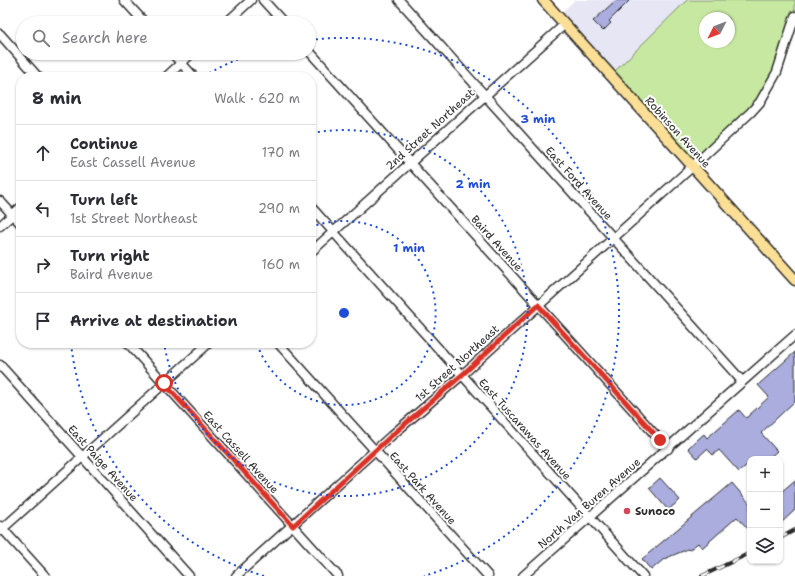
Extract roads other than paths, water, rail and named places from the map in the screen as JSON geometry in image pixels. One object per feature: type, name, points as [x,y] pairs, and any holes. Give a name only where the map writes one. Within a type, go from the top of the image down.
[{"type":"main road","name":"Robinson Avenue","points":[[544,0],[692,167],[795,280]]},
{"type":"street","points":[[124,0],[139,16]]},
{"type":"street","points":[[234,16],[251,0]]},
{"type":"street","points":[[263,0],[278,16]]},
{"type":"street","name":"East Ford Avenue","points":[[399,0],[742,381]]},
{"type":"street","name":"1st Street Northeast","points":[[236,576],[462,375],[751,112],[760,102],[777,72],[795,16]]},
{"type":"street","name":"2nd Street Northeast","points":[[316,247],[565,24]]},
{"type":"street","points":[[0,34],[16,52]]},
{"type":"street","name":"Baird Avenue","points":[[316,59],[668,449]]},
{"type":"street","points":[[23,60],[34,72]]},
{"type":"street","points":[[178,60],[189,72]]},
{"type":"street","points":[[171,72],[184,60]]},
{"type":"street","points":[[0,201],[16,218]]},
{"type":"street","points":[[0,226],[16,212]]},
{"type":"street","name":"East Tuscarawas Avenue","points":[[316,213],[643,576]]},
{"type":"street","name":"North Van Buren Avenue","points":[[523,576],[795,335]]},
{"type":"street","name":"East Cassell Avenue","points":[[132,348],[338,576]]},
{"type":"street","points":[[45,576],[1,529],[83,458],[203,348]]},
{"type":"street","name":"East Park Avenue","points":[[282,348],[488,576]]},
{"type":"street","name":"East Paige Avenue","points":[[0,365],[189,576]]},
{"type":"railway","points":[[783,536],[795,530]]},
{"type":"railway","points":[[702,576],[747,554]]},
{"type":"place","name":"Sunoco","points":[[627,511]]}]
